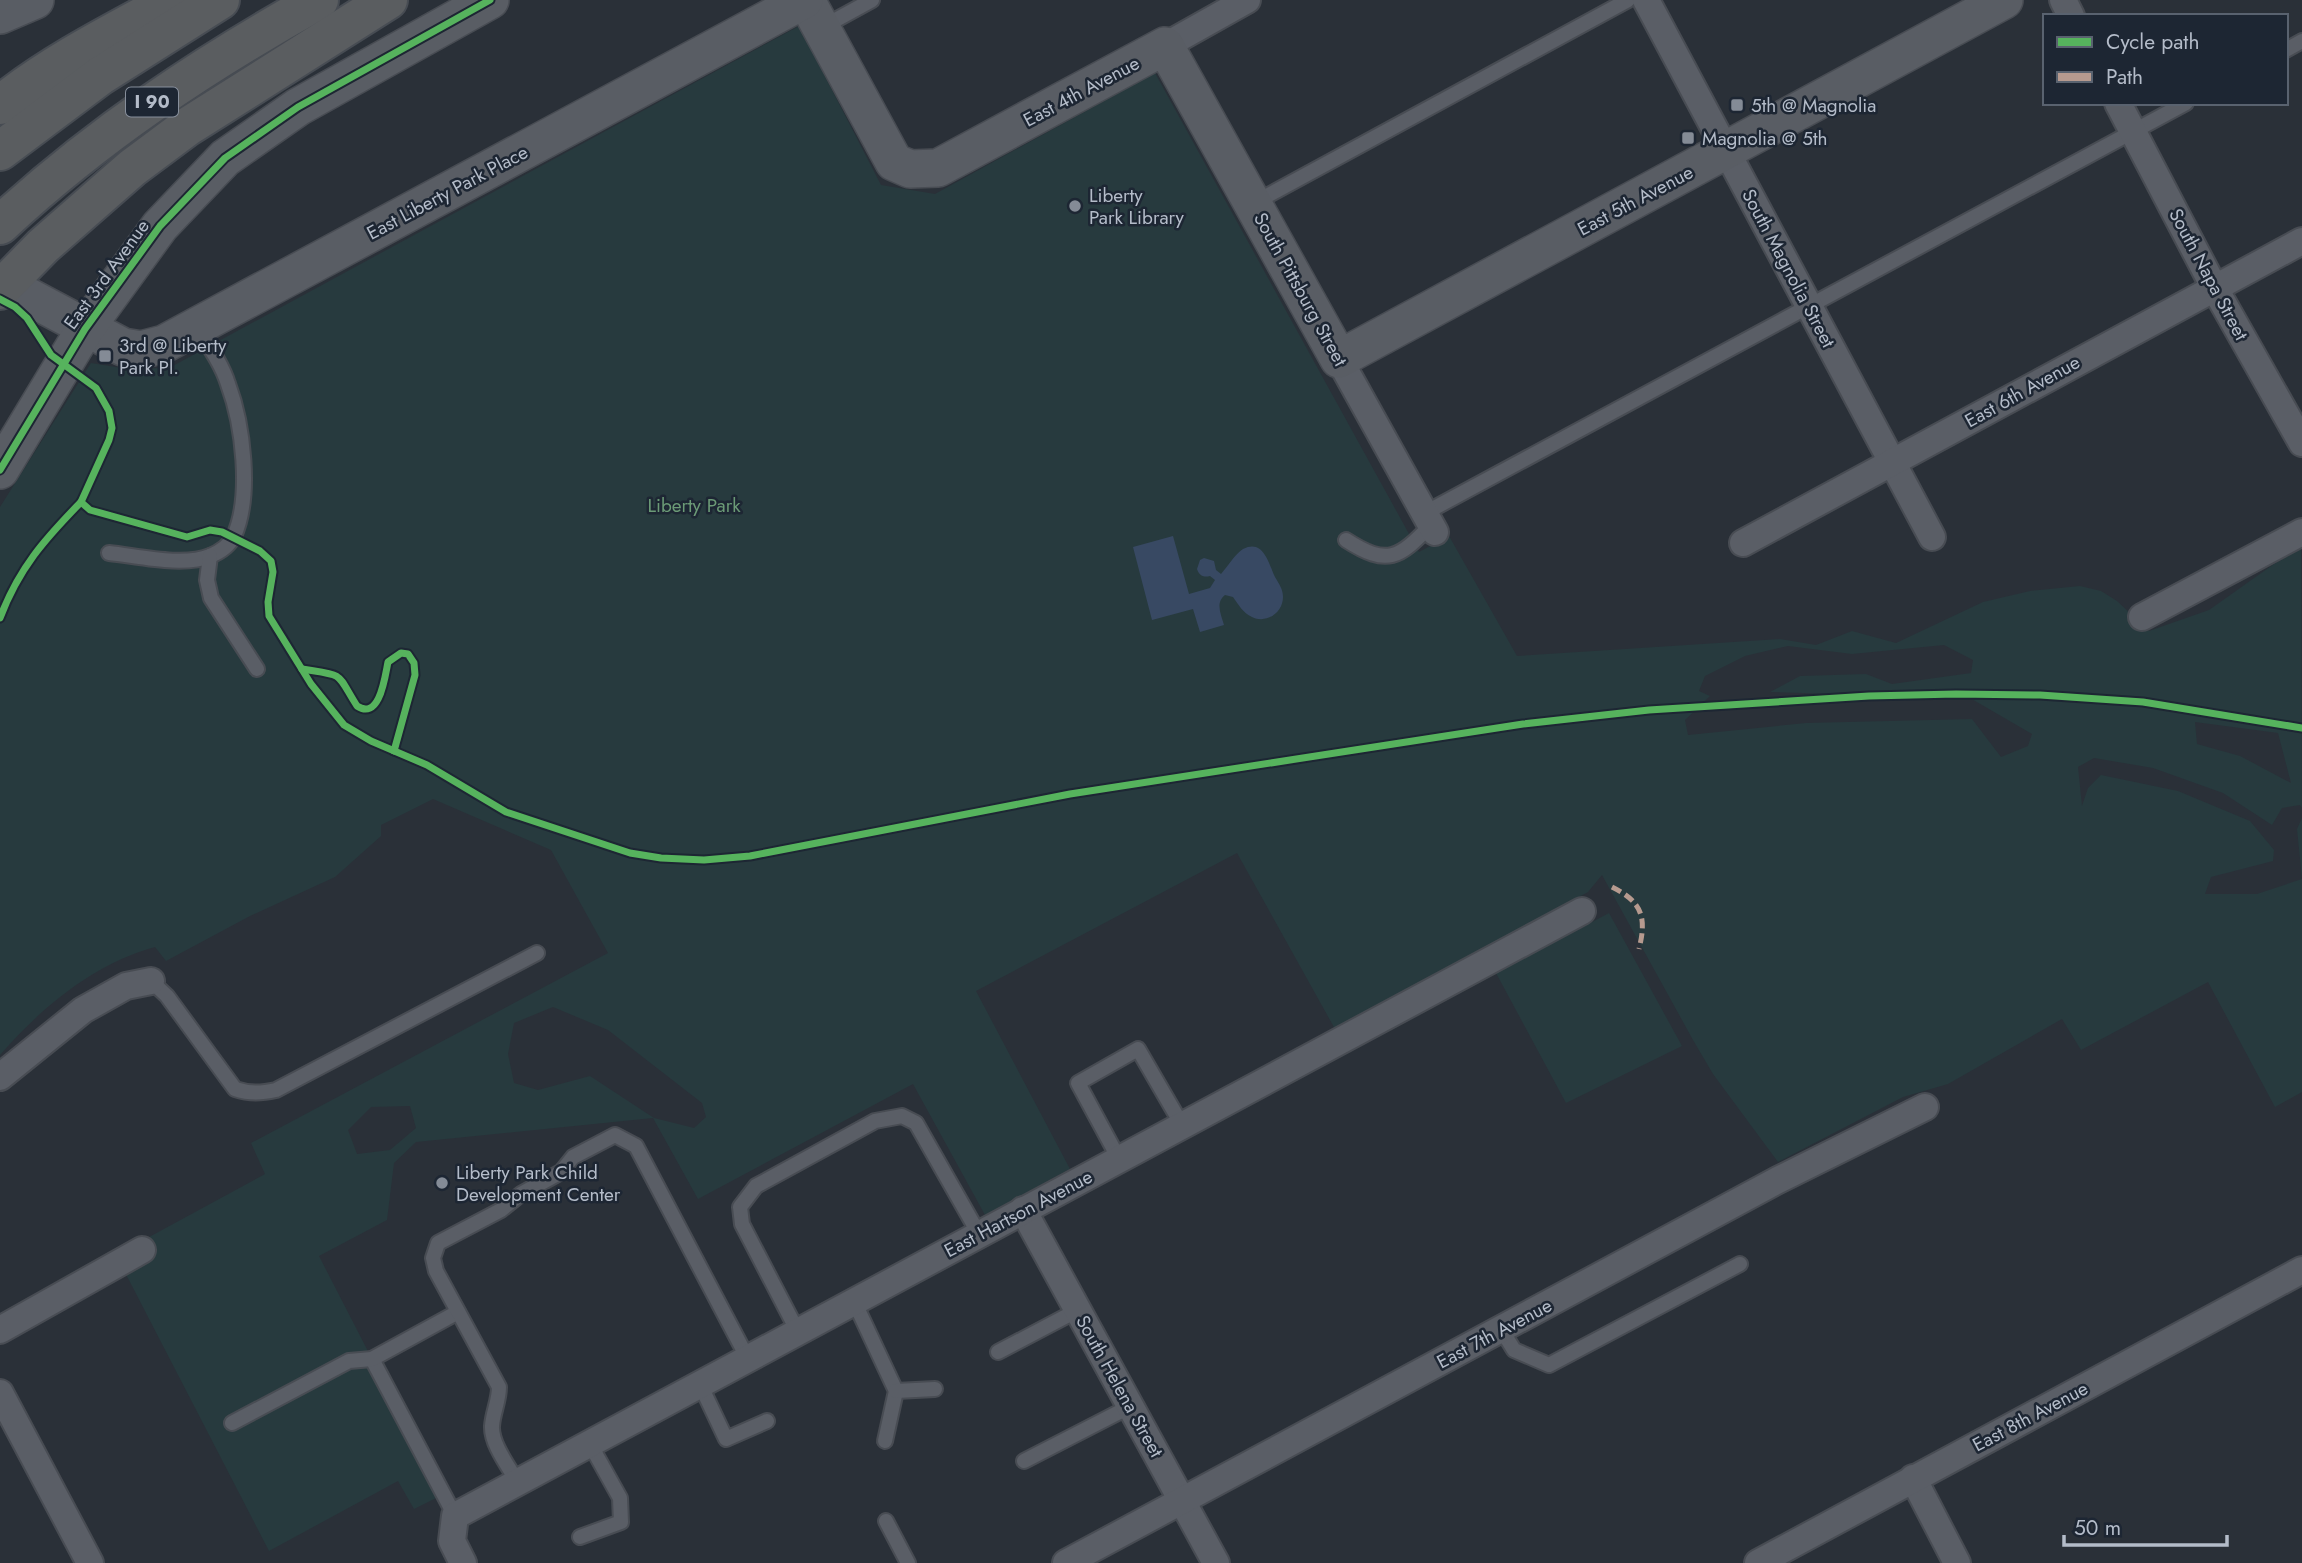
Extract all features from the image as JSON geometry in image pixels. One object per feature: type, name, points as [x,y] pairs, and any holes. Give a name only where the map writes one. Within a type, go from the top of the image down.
[{"type":"highway","points":[[0,105],[86,48],[173,0]]},
{"type":"highway","name":"I 90","points":[[0,151],[100,76],[220,0]]},
{"type":"highway","name":"I 90","points":[[0,225],[104,136],[153,101],[234,49],[319,0]]},
{"type":"highway","points":[[14,293],[53,236],[132,167],[198,119],[388,0]]},
{"type":"street","points":[[0,15],[35,0]]},
{"type":"street","name":"East 3rd Avenue","points":[[0,470],[85,329],[160,226],[225,158],[298,107],[490,0]]},
{"type":"street","name":"South Magnolia Street","points":[[1646,0],[1932,537]]},
{"type":"street","name":"East 5th Avenue","points":[[1339,359],[2004,0]]},
{"type":"street","name":"East 4th Avenue","points":[[810,9],[894,162],[910,169],[937,168],[1165,46],[1234,3]]},
{"type":"street","name":"East Liberty Park Place","points":[[14,293],[123,347],[141,350],[164,344],[810,9]]},
{"type":"street","name":"South Pittsburg Street","points":[[1165,46],[1431,523]]},
{"type":"street","name":"South Napa Street","points":[[2119,105],[2214,287],[2302,443]]},
{"type":"street","name":"East 6th Avenue","points":[[1743,543],[2302,241]]},
{"type":"street","points":[[2143,617],[2302,532]]},
{"type":"street","name":"East Hartson Avenue","points":[[455,1516],[1582,911]]},
{"type":"street","points":[[0,1077],[83,1010],[126,986],[151,981]]},
{"type":"street","name":"East 7th Avenue","points":[[1066,1563],[1778,1180],[1925,1107]]},
{"type":"street","name":"South Helena Street","points":[[1023,1210],[1216,1563]]},
{"type":"street","points":[[0,1330],[142,1250]]},
{"type":"street","name":"East 8th Avenue","points":[[1758,1563],[2302,1270]]},
{"type":"street","points":[[0,1393],[90,1563]]},
{"type":"street","points":[[1913,1478],[1957,1563]]},
{"type":"street","points":[[455,1516],[452,1541],[463,1563]]},
{"type":"lane","points":[[810,9],[873,0]]},
{"type":"lane","points":[[1254,203],[1628,0]]},
{"type":"lane","points":[[1346,540],[1363,551],[1385,557],[1400,554],[1431,523],[1809,306],[2182,105]]},
{"type":"lane","points":[[110,553],[192,562],[224,549],[233,537],[242,508],[243,457],[237,415],[228,382],[197,326]]},
{"type":"lane","points":[[210,556],[207,580],[211,598],[257,668]]},
{"type":"lane","points":[[151,981],[167,996],[235,1089],[247,1093],[262,1093],[276,1090],[537,953]]},
{"type":"lane","points":[[1119,1159],[1077,1083],[1138,1049],[1182,1125]]},
{"type":"lane","points":[[798,1332],[742,1224],[740,1206],[756,1186],[875,1121],[902,1116],[916,1123],[979,1234]]},
{"type":"lane","points":[[518,1483],[495,1441],[492,1427],[499,1402],[499,1387],[436,1271],[433,1258],[438,1243],[501,1210],[521,1194],[561,1172],[573,1157],[615,1135],[636,1146],[748,1359]]},
{"type":"lane","points":[[1502,1329],[1514,1350],[1549,1365],[1740,1264]]},
{"type":"lane","points":[[854,1301],[896,1391],[885,1441]]},
{"type":"lane","points":[[998,1352],[1078,1310]]},
{"type":"lane","points":[[232,1423],[349,1361],[372,1359],[458,1312]]},
{"type":"lane","points":[[372,1359],[455,1516]]},
{"type":"lane","points":[[700,1384],[726,1439],[766,1420]]},
{"type":"lane","points":[[896,1391],[935,1389]]},
{"type":"lane","points":[[1024,1461],[1130,1406]]},
{"type":"lane","points":[[580,1537],[621,1522],[620,1498],[590,1444]]},
{"type":"lane","points":[[886,1521],[908,1563]]},
{"type":"green space","name":"Liberty Park","points":[[799,26],[881,185],[935,194],[1155,73],[1419,552],[1449,536],[1517,656],[1780,639],[1816,645],[1852,631],[1896,643],[1983,602],[2030,591],[2080,586],[2101,591],[2117,601],[2149,631],[2209,610],[2274,564],[2301,549],[2302,808],[2300,805],[2282,808],[2272,825],[2223,793],[2153,768],[2094,758],[2078,767],[2082,806],[2088,788],[2101,775],[2178,791],[2250,821],[2274,850],[2273,861],[2211,877],[2205,894],[2257,894],[2302,879],[2302,1092],[2275,1107],[2208,982],[2081,1050],[2062,1019],[1948,1084],[1903,1097],[1778,1162],[1713,1074],[1602,875],[1588,892],[1335,1029],[1237,853],[976,991],[1070,1169],[985,1215],[913,1084],[698,1199],[653,1118],[416,1142],[394,1163],[387,1220],[319,1256],[442,1495],[414,1509],[398,1481],[269,1551],[116,1255],[265,1174],[251,1143],[608,953],[551,850],[433,799],[381,825],[381,836],[335,877],[250,916],[166,961],[155,947],[110,964],[51,1005],[0,1055],[0,507],[91,363],[134,370],[171,367]],"holes":[[[1944,645],[1973,660],[1971,673],[1892,684],[1866,674],[1800,676],[1770,692],[1970,698],[2032,734],[2028,746],[2001,757],[1972,719],[1806,723],[1688,735],[1685,720],[1710,696],[1699,691],[1705,676],[1745,656],[1788,646],[1852,654]],[[2195,722],[2278,733],[2291,783],[2240,756],[2197,744]],[[553,1007],[608,1030],[702,1103],[706,1117],[694,1128],[654,1118],[590,1076],[538,1090],[514,1083],[508,1054],[514,1023]],[[410,1106],[416,1128],[390,1150],[357,1154],[348,1130],[371,1107]]]},
{"type":"green space","points":[[2302,818],[2302,879],[2297,829]]},
{"type":"green space","points":[[1609,913],[1682,1046],[1566,1103],[1496,973]]},
{"type":"water","points":[[1173,536],[1189,594],[1210,588],[1215,580],[1199,573],[1197,569],[1200,560],[1204,558],[1214,561],[1216,570],[1221,574],[1240,551],[1256,547],[1265,554],[1282,589],[1280,608],[1273,616],[1257,619],[1246,613],[1233,597],[1225,595],[1219,605],[1224,625],[1200,632],[1193,609],[1152,620],[1133,547]]},
{"type":"marked path","points":[[1612,887],[1630,899],[1640,912],[1642,928],[1639,949]]},
{"type":"cycle path","points":[[0,470],[85,329],[160,226],[225,158],[298,107],[490,0]]},
{"type":"cycle path","points":[[0,299],[27,318],[51,355],[96,388],[109,411],[112,428],[109,440],[81,502],[90,510],[187,537],[210,530],[222,532],[260,551],[271,561],[273,572],[268,602],[269,616],[311,684],[344,725],[371,741],[427,765],[506,812],[630,853],[704,860],[750,856],[1070,794],[1523,724],[1649,710],[1869,696],[2040,695],[2143,702],[2302,728]]},
{"type":"cycle path","points":[[0,618],[24,569],[55,529],[81,502]]},
{"type":"cycle path","points":[[302,669],[338,677],[357,706],[365,709],[371,707],[380,695],[388,662],[401,653],[408,654],[414,663],[415,675],[394,751]]},
{"type":"place","name":"5th @ Magnolia","points":[[1737,105]]},
{"type":"place","name":"Magnolia @ 5th","points":[[1688,138]]},
{"type":"place","name":"Liberty Park Library","points":[[1075,206]]},
{"type":"place","name":"3rd @ Liberty Park Pl.","points":[[105,356]]},
{"type":"place","name":"Liberty Park Child Development Center","points":[[442,1183]]}]
